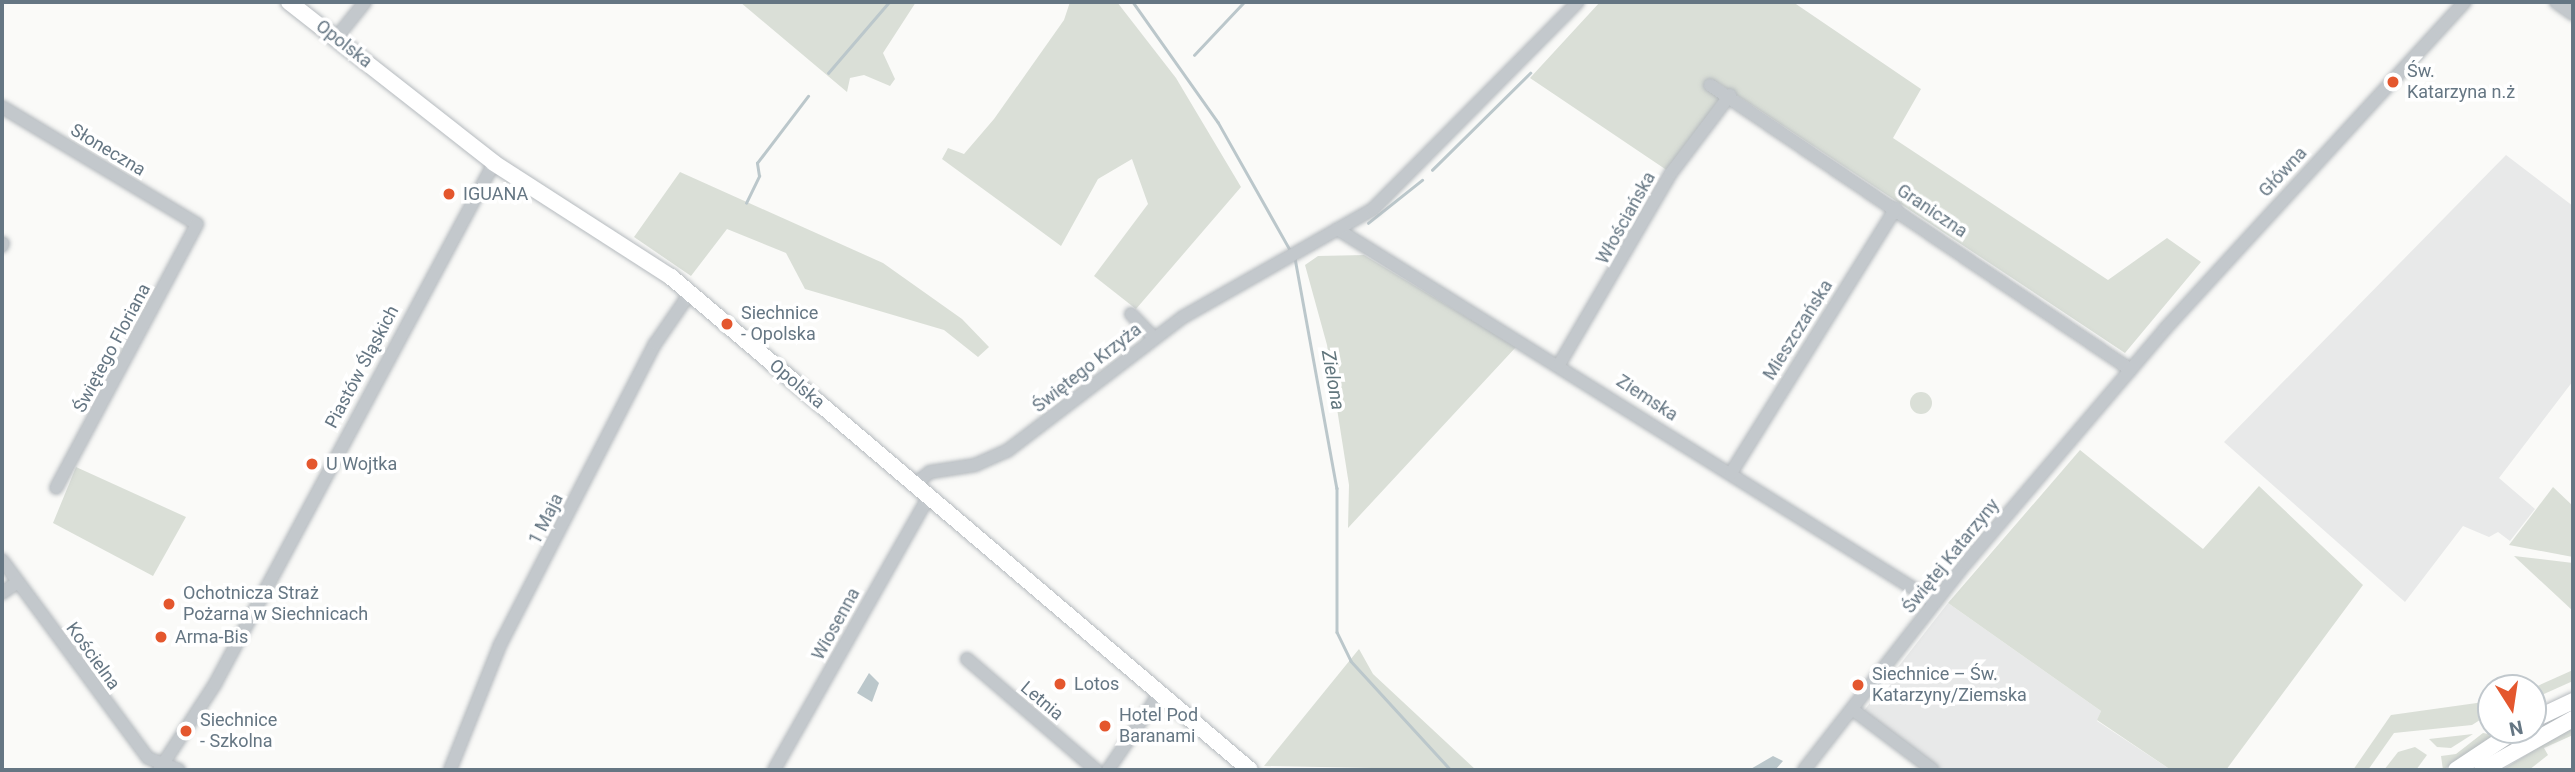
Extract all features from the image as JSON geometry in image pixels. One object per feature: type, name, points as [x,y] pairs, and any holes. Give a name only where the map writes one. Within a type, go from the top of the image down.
[{"type":"main road","name":"Opolska","points":[[289,2],[494,163],[690,293],[1250,770]]},
{"type":"main road","points":[[2547,713],[2573,701]]},
{"type":"main road","points":[[2482,770],[2573,719]]},
{"type":"main road","points":[[2456,770],[2494,744]]},
{"type":"street","points":[[337,38],[365,2]]},
{"type":"street","points":[[1337,229],[1373,209],[1578,2]]},
{"type":"street","name":"Główna","points":[[2131,370],[2465,2]]},
{"type":"street","points":[[2556,2],[2573,14]]},
{"type":"street","name":"Graniczna","points":[[1710,85],[1730,95],[2131,370]]},
{"type":"street","name":"Włościańska","points":[[1560,363],[1671,173],[1730,95]]},
{"type":"street","name":"Słoneczna","points":[[2,107],[197,224]]},
{"type":"street","name":"Piastów Śląskich","points":[[161,768],[215,684],[494,163]]},
{"type":"street","name":"Mieszczańska","points":[[1731,473],[1896,208]]},
{"type":"street","name":"Świętego Floriana","points":[[56,488],[197,224]]},
{"type":"street","name":"Świętego Krzyża","points":[[915,484],[930,472],[975,465],[1007,451],[1153,337],[1337,229]]},
{"type":"street","name":"Ziemska","points":[[1337,229],[1560,363],[1935,602]]},
{"type":"street","name":"1 Maja","points":[[450,770],[500,645],[655,344],[690,293]]},
{"type":"street","points":[[1132,314],[1153,337]]},
{"type":"street","name":"Świętej Katarzyny","points":[[1804,770],[1935,602],[2131,370]]},
{"type":"street","name":"Wiosenna","points":[[774,770],[929,496]]},
{"type":"street","name":"Kościelna","points":[[2,560],[145,754],[161,768]]},
{"type":"street","points":[[2,593],[18,582]]},
{"type":"street","name":"Letnia","points":[[967,659],[1096,770]]},
{"type":"street","points":[[1108,770],[1160,693]]},
{"type":"street","points":[[1852,709],[1933,770]]},
{"type":"street","points":[[161,768],[179,770]]},
{"type":"shaded area","points":[[740,2],[916,2],[883,53],[895,79],[890,86],[864,75],[850,78],[847,92]]},
{"type":"shaded area","points":[[1070,2],[1117,2],[1176,78],[1241,187],[1136,309],[1094,276],[1148,204],[1132,159],[1098,179],[1061,246],[942,159],[948,148],[964,154],[994,119],[1064,20]]},
{"type":"shaded area","points":[[1600,2],[1793,2],[1921,89],[1893,138],[2108,280],[2167,238],[2201,262],[2125,353],[1717,82],[1721,97],[1671,173],[1530,78]]},
{"type":"shaded area","points":[[2506,155],[2573,206],[2573,381],[2499,478],[2535,509],[2510,541],[2498,532],[2489,537],[2463,526],[2405,602],[2224,442]]},
{"type":"shaded area","points":[[680,172],[883,263],[962,319],[989,347],[978,357],[944,330],[805,289],[786,253],[727,229],[691,276],[634,237]]},
{"type":"shaded area","points":[[1364,255],[1516,347],[1348,528],[1349,485],[1327,345],[1305,265],[1318,256]]},
{"type":"shaded area","points":[[1921,392],[1931,399],[1932,403],[1925,413],[1921,414],[1911,407],[1910,403],[1917,393]]},
{"type":"shaded area","points":[[2080,450],[2203,549],[2259,486],[2363,585],[2226,770],[2171,770],[2097,720],[2101,711],[1948,603]]},
{"type":"shaded area","points":[[76,467],[186,517],[153,576],[53,523]]},
{"type":"shaded area","points":[[2553,487],[2573,506],[2573,557],[2509,545]]},
{"type":"shaded area","points":[[2514,556],[2573,563],[2573,611],[2516,558]]},
{"type":"shaded area","points":[[1948,603],[2101,711],[2097,721],[2171,770],[1942,770],[1863,712]]},
{"type":"shaded area","points":[[1359,649],[1373,674],[1476,770],[1264,766]]},
{"type":"shaded area","points":[[2573,670],[2573,681],[2547,693],[2547,682]]},
{"type":"shaded area","points":[[869,673],[879,683],[872,702],[857,693]]},
{"type":"shaded area","points":[[2477,703],[2477,722],[2472,725],[2394,733],[2368,770],[2353,770],[2391,715]]},
{"type":"shaded area","points":[[2573,726],[2573,735],[2544,748],[2548,755],[2529,770],[2502,770],[2547,744]]},
{"type":"shaded area","points":[[2473,734],[2451,748],[2437,747],[2429,739]]},
{"type":"shaded area","points":[[2477,738],[2477,744],[2481,744],[2443,770],[2441,756],[2456,754]]},
{"type":"shaded area","points":[[2415,747],[2427,755],[2416,770],[2384,770],[2398,752]]},
{"type":"shaded area","points":[[1773,756],[1783,761],[1775,770],[1749,770]]},
{"type":"waterway","points":[[828,73],[889,2]]},
{"type":"waterway","name":"Zielona","points":[[1133,2],[1218,122],[1290,250]]},
{"type":"waterway","points":[[1194,55],[1244,2]]},
{"type":"waterway","points":[[1432,170],[1530,73]]},
{"type":"waterway","points":[[746,203],[759,176],[757,163],[808,96]]},
{"type":"waterway","points":[[1368,223],[1422,180]]},
{"type":"waterway","name":"Zielona","points":[[1295,258],[1337,488],[1337,632],[1351,661],[1451,770]]},
{"type":"place","name":"Św. Katarzyna n.ż","points":[[2393,82]]},
{"type":"place","name":"IGUANA","points":[[449,194]]},
{"type":"place","name":"Siechnice - Opolska","points":[[727,324]]},
{"type":"place","name":"U Wojtka","points":[[312,464]]},
{"type":"place","name":"Ochotnicza Straż Pożarna w Siechnicach","points":[[169,604]]},
{"type":"place","name":"Arma-Bis","points":[[161,637]]},
{"type":"place","name":"Lotos","points":[[1060,684]]},
{"type":"place","name":"Siechnice – Św. Katarzyny/Ziemska","points":[[1858,685]]},
{"type":"place","name":"Hotel Pod Baranami","points":[[1105,726]]},
{"type":"place","name":"Siechnice - Szkolna","points":[[186,731]]}]
